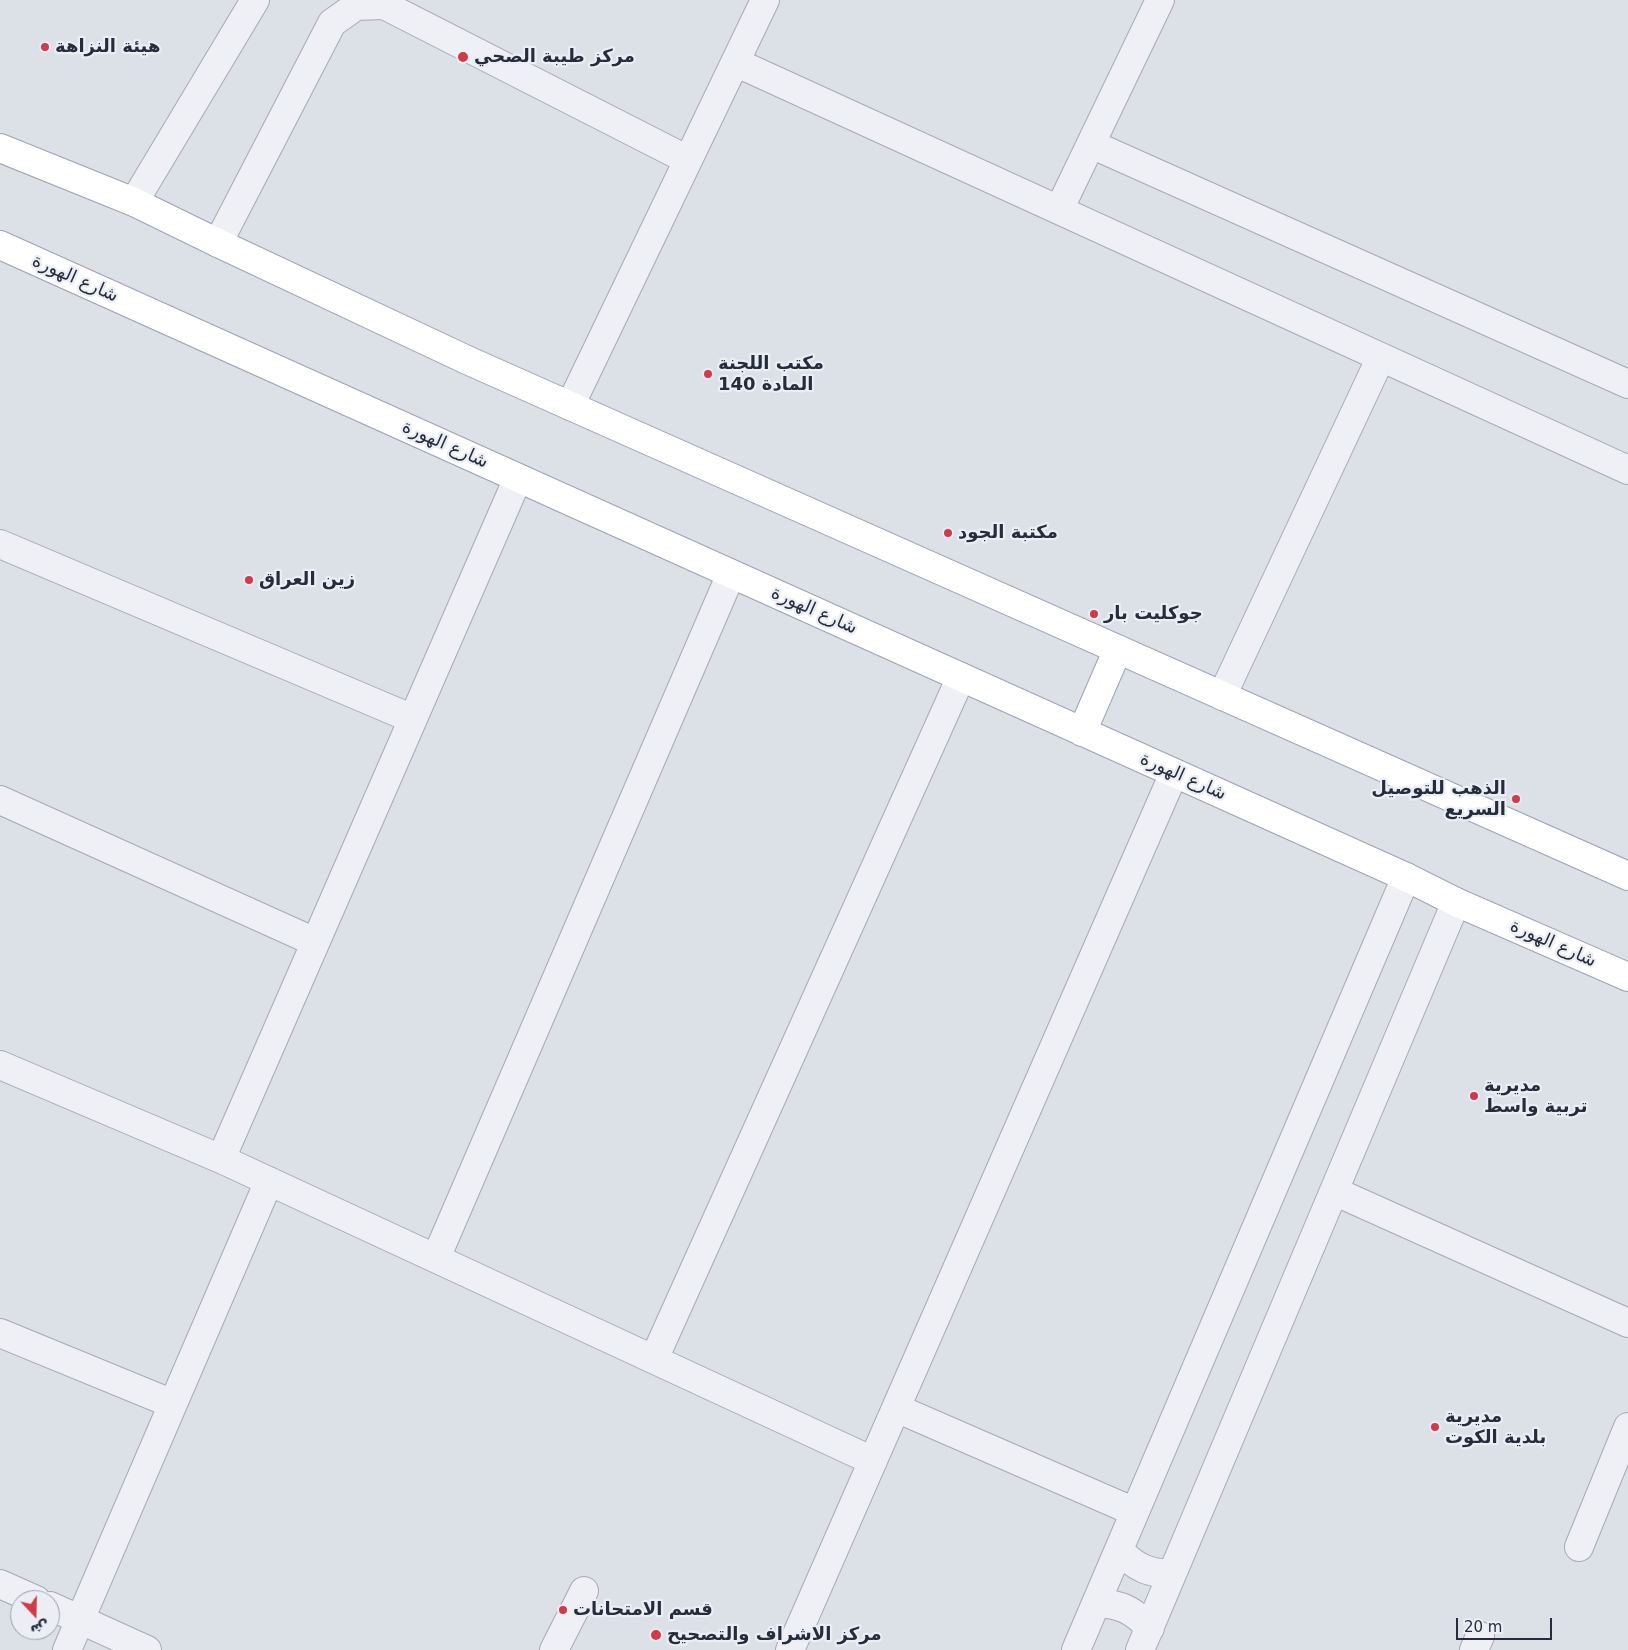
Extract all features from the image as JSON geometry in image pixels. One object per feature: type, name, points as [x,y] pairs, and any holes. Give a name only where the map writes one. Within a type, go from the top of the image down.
[{"type":"main road","points":[[0,148],[134,202],[467,360],[1628,876]]},
{"type":"main road","name":"شارع الهورة","points":[[0,245],[1628,978]]},
{"type":"main road","points":[[1082,732],[1118,649]]},
{"type":"street","points":[[134,202],[255,0]]},
{"type":"street","points":[[570,406],[765,0]]},
{"type":"street","points":[[1059,210],[1160,0]]},
{"type":"street","points":[[218,243],[332,23],[356,6],[384,5],[688,160]]},
{"type":"street","points":[[735,62],[1628,470]]},
{"type":"street","points":[[1091,144],[1628,384]]},
{"type":"street","points":[[1222,696],[1380,357]]},
{"type":"street","points":[[221,1158],[518,478]]},
{"type":"street","points":[[0,544],[412,719]]},
{"type":"street","points":[[436,1258],[731,574]]},
{"type":"street","points":[[654,1359],[961,677]]},
{"type":"street","points":[[790,1650],[1174,773]]},
{"type":"street","points":[[0,800],[315,942]]},
{"type":"street","points":[[1076,1650],[1406,877]]},
{"type":"street","points":[[1145,1639],[1456,902]]},
{"type":"street","points":[[0,1065],[221,1158],[873,1461]]},
{"type":"street","points":[[67,1650],[269,1181]]},
{"type":"street","points":[[1334,1191],[1628,1323]]},
{"type":"street","points":[[0,1334],[173,1404]]},
{"type":"street","points":[[896,1408],[1135,1512]]},
{"type":"street","points":[[1580,1546],[1628,1427]]},
{"type":"street","points":[[1119,1550],[1130,1562],[1144,1570],[1157,1574],[1172,1574]]},
{"type":"street","points":[[0,1584],[14,1590]]},
{"type":"street","points":[[554,1650],[584,1591]]},
{"type":"street","points":[[1096,1603],[1112,1604],[1126,1608],[1139,1616],[1145,1639]]},
{"type":"street","points":[[60,1611],[147,1650]]},
{"type":"place","name":"هيئة النزاهة","points":[[45,47]]},
{"type":"place","name":"مركز طيبة الصحي","points":[[463,57]]},
{"type":"place","name":"مكتب اللجنة المادة 140","points":[[708,374]]},
{"type":"place","name":"مكتبة الجود","points":[[948,533]]},
{"type":"place","name":"زين العراق","points":[[249,580]]},
{"type":"place","name":"جوكليت بار","points":[[1094,614]]},
{"type":"place","name":"الذهب للتوصيل السريع","points":[[1516,799]]},
{"type":"place","name":"مديرية تربية واسط","points":[[1474,1096]]},
{"type":"place","name":"مديرية بلدية الكوت","points":[[1435,1427]]},
{"type":"place","name":"قسم الامتحانات","points":[[563,1610]]},
{"type":"place","name":"مركز الاشراف والتصحيح","points":[[656,1635]]}]
